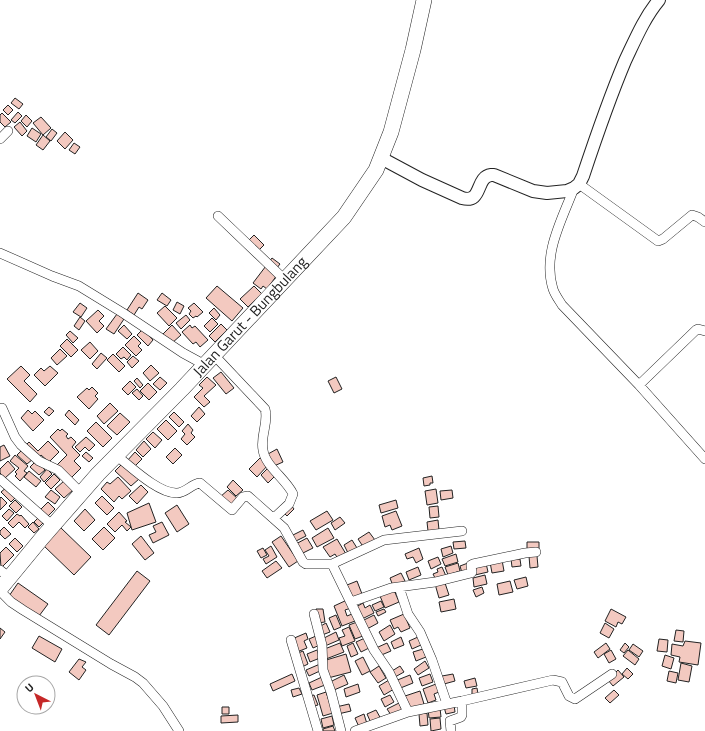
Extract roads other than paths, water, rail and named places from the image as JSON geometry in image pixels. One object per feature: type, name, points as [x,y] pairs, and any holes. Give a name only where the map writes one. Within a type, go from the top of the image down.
[{"type":"main road","name":"Jalan Garut - Bungbulang","points":[[0,590],[5,574],[42,538],[80,493],[209,360],[344,217],[367,185],[381,158],[391,132],[413,50],[424,0]]},
{"type":"street","points":[[659,0],[643,23],[621,72],[583,176],[577,186],[552,246],[549,268],[553,291],[562,305],[640,385],[705,459]]},
{"type":"street","points":[[0,139],[8,131]]},
{"type":"street","points":[[381,158],[422,180],[468,200],[472,199],[475,195],[484,178],[491,175],[541,193],[566,191],[577,186]]},
{"type":"street","points":[[577,186],[658,241],[663,239],[692,215],[698,216],[705,222]]},
{"type":"street","points":[[218,216],[285,280]]},
{"type":"street","points":[[0,253],[79,286],[124,313],[183,354],[209,360],[265,409],[266,414],[262,440],[264,455],[293,494],[289,504],[274,518]]},
{"type":"street","points":[[640,385],[696,330],[698,329],[705,331]]},
{"type":"street","points":[[0,409],[2,408],[15,437],[21,445],[39,461],[58,470],[80,493]]},
{"type":"street","points":[[117,456],[148,480],[170,492],[183,492],[200,483],[232,510],[244,497],[248,496],[286,530],[303,562],[306,564],[332,564],[384,540],[462,531]]},
{"type":"street","points":[[0,478],[53,526]]},
{"type":"street","points":[[351,602],[391,588],[435,582],[471,573],[471,565],[473,564],[536,552]]},
{"type":"street","points":[[332,564],[374,650],[389,672],[408,712]]},
{"type":"street","points":[[399,587],[408,614],[420,632],[432,660],[447,704]]},
{"type":"street","points":[[0,590],[11,602],[23,610],[143,683],[163,706],[179,731]]},
{"type":"street","points":[[314,614],[322,645],[323,670],[332,692],[341,731]]},
{"type":"street","points":[[291,640],[318,731]]},
{"type":"street","points":[[355,731],[408,712],[554,680],[562,682],[569,696],[575,699],[612,674]]},
{"type":"street","points":[[452,731],[450,721],[461,717],[462,701]]}]
